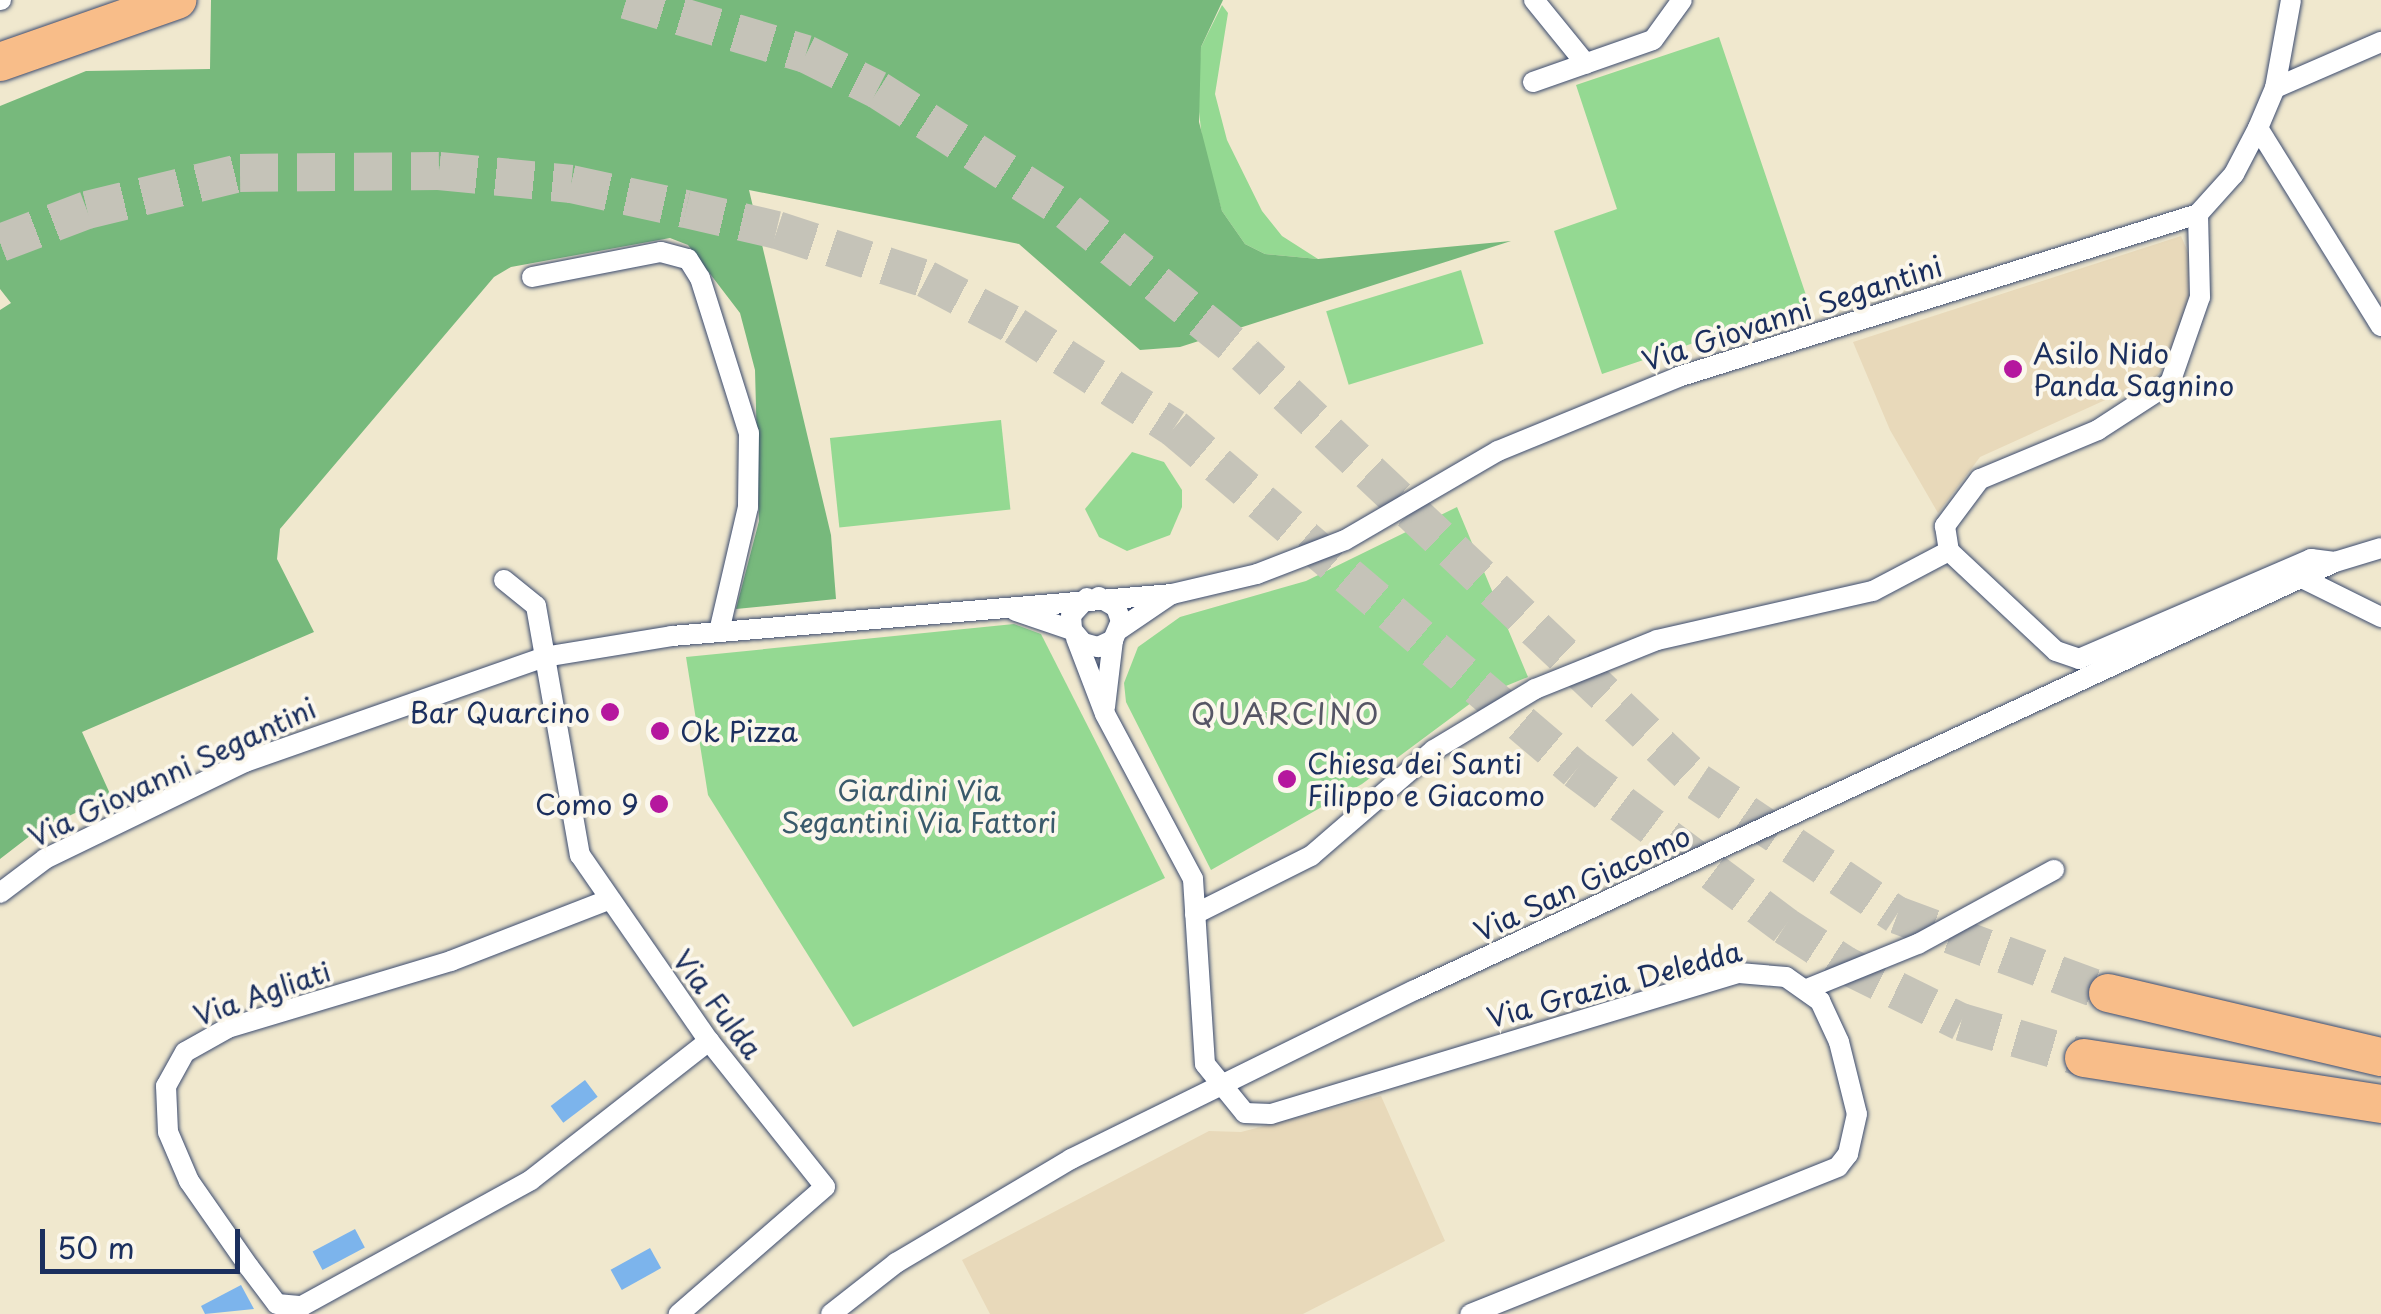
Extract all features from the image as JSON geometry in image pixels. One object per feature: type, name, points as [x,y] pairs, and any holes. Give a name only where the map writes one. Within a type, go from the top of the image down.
[{"type":"highway","points":[[0,60],[177,0]]},
{"type":"highway","points":[[2108,994],[2381,1057]]},
{"type":"highway","points":[[2084,1058],[2381,1104]]},
{"type":"street","points":[[1534,0],[1586,64]]},
{"type":"street","points":[[1533,82],[1652,40],[1682,0]]},
{"type":"street","points":[[2291,0],[2275,88],[2258,128],[2234,174],[2198,214],[2200,297],[2170,383],[2098,430],[1980,478],[1945,526],[1948,551],[2056,651],[2079,658],[2311,559],[2335,562]]},
{"type":"street","points":[[2275,88],[2381,42]]},
{"type":"street","points":[[2258,128],[2381,326]]},
{"type":"street","name":"Via Giovanni Segantini","points":[[0,893],[45,859],[245,762],[544,656],[719,632],[1092,597],[1172,594],[1257,574],[1345,540],[1498,452],[1678,377],[2198,214]]},
{"type":"street","points":[[532,277],[661,252],[688,259],[700,278],[749,433],[748,506],[719,632]]},
{"type":"street","name":"Via San Giacomo","points":[[832,1314],[896,1263],[1066,1162],[1415,990],[2335,562],[2381,548]]},
{"type":"street","points":[[1195,914],[1311,856],[1434,750],[1535,689],[1658,640],[1873,591],[1948,551]]},
{"type":"street","points":[[2304,579],[2381,617]]},
{"type":"street","points":[[504,580],[536,606],[544,656]]},
{"type":"street","name":"Via Giovanni Segantini","points":[[1116,634],[1172,594]]},
{"type":"street","points":[[1104,714],[1116,634],[1116,607],[1092,597],[1071,614],[1074,634],[1104,714],[1193,879],[1199,1038],[1220,1089]]},
{"type":"street","name":"Via Giovanni Segantini","points":[[984,608],[1035,615],[1074,634]]},
{"type":"street","points":[[1074,634],[1098,647],[1116,634]]},
{"type":"street","name":"Via Fulda","points":[[544,656],[573,834],[608,900],[709,1041],[824,1187],[679,1314]]},
{"type":"street","points":[[1470,1314],[1838,1167],[1852,1144],[1856,1114],[1840,1042],[1808,989],[1918,944],[2054,870]]},
{"type":"street","name":"Via Agliati","points":[[608,900],[451,961],[228,1028],[185,1052],[166,1086],[168,1132],[190,1180],[248,1267],[285,1308],[315,1300],[530,1180],[709,1041]]},
{"type":"street","name":"Via Grazia Deledda","points":[[1220,1089],[1245,1113],[1270,1114],[1715,979],[1772,973],[1808,989]]},
{"type":"shaded area","name":"Asilo Nido Panda Sagnino","points":[[2181,236],[2190,257],[2189,297],[2168,361],[2156,377],[1980,457],[1938,513],[1890,430],[1853,342]]},
{"type":"shaded area","points":[[1381,1096],[1445,1241],[1303,1314],[990,1314],[962,1260],[1209,1131],[1241,1132]]},
{"type":"green space","points":[[211,0],[1223,0],[1201,47],[1199,122],[1222,211],[1245,244],[1265,254],[1318,259],[1511,241],[1180,347],[1140,350],[1019,244],[749,190],[831,535],[836,599],[736,609],[759,521],[755,370],[740,313],[688,245],[670,238],[511,267],[494,277],[280,529],[277,559],[314,632],[82,732],[111,796],[35,832],[0,859],[0,310],[11,303],[0,289],[0,106],[86,71],[210,69]]},
{"type":"green space","points":[[1222,5],[1228,13],[1215,94],[1227,140],[1262,211],[1282,236],[1318,259],[1265,254],[1245,244],[1222,211],[1203,147],[1197,94],[1201,47]]},
{"type":"green space","points":[[1719,37],[1809,304],[1602,374],[1554,231],[1617,209],[1576,85]]},
{"type":"green space","points":[[1461,270],[1484,344],[1349,385],[1326,311]]},
{"type":"green space","points":[[1001,420],[1010,510],[839,527],[830,438]]},
{"type":"green space","points":[[1132,452],[1164,462],[1182,490],[1182,507],[1170,535],[1127,551],[1099,537],[1085,509]]},
{"type":"green space","points":[[1457,507],[1528,677],[1479,697],[1362,784],[1211,870],[1126,702],[1124,683],[1138,647],[1180,617],[1306,581]]},
{"type":"green space","name":"Giardini Via Segantini Via Fattori","points":[[1014,624],[1041,634],[1165,878],[853,1027],[708,795],[686,657]]},
{"type":"water","points":[[585,1080],[598,1097],[563,1123],[551,1106]]},
{"type":"water","points":[[355,1229],[365,1248],[322,1270],[313,1252]]},
{"type":"water","points":[[650,1248],[661,1268],[622,1290],[611,1270]]},
{"type":"water","points":[[241,1285],[254,1309],[205,1314],[201,1306]]},
{"type":"tunnel","points":[[626,0],[806,54],[878,90],[1068,212],[1245,355],[1698,782],[1897,915],[2108,993]]},
{"type":"tunnel","points":[[0,243],[87,210],[240,173],[439,171],[571,184],[686,209],[777,230],[926,279],[1015,326],[1174,428],[1576,770],[1785,926],[1845,965],[1961,1022],[2084,1058]]},
{"type":"place","name":"Asilo Nido Panda Sagnino","points":[[2013,369]]},
{"type":"place","name":"Bar Quarcino","points":[[610,712]]},
{"type":"place","name":"Ok Pizza","points":[[660,731]]},
{"type":"place","name":"Chiesa dei Santi Filippo e Giacomo","points":[[1287,779]]},
{"type":"place","name":"Como 9","points":[[659,804]]},
{"type":"district","name":"QUARCINO","points":[[1286,713]]}]
